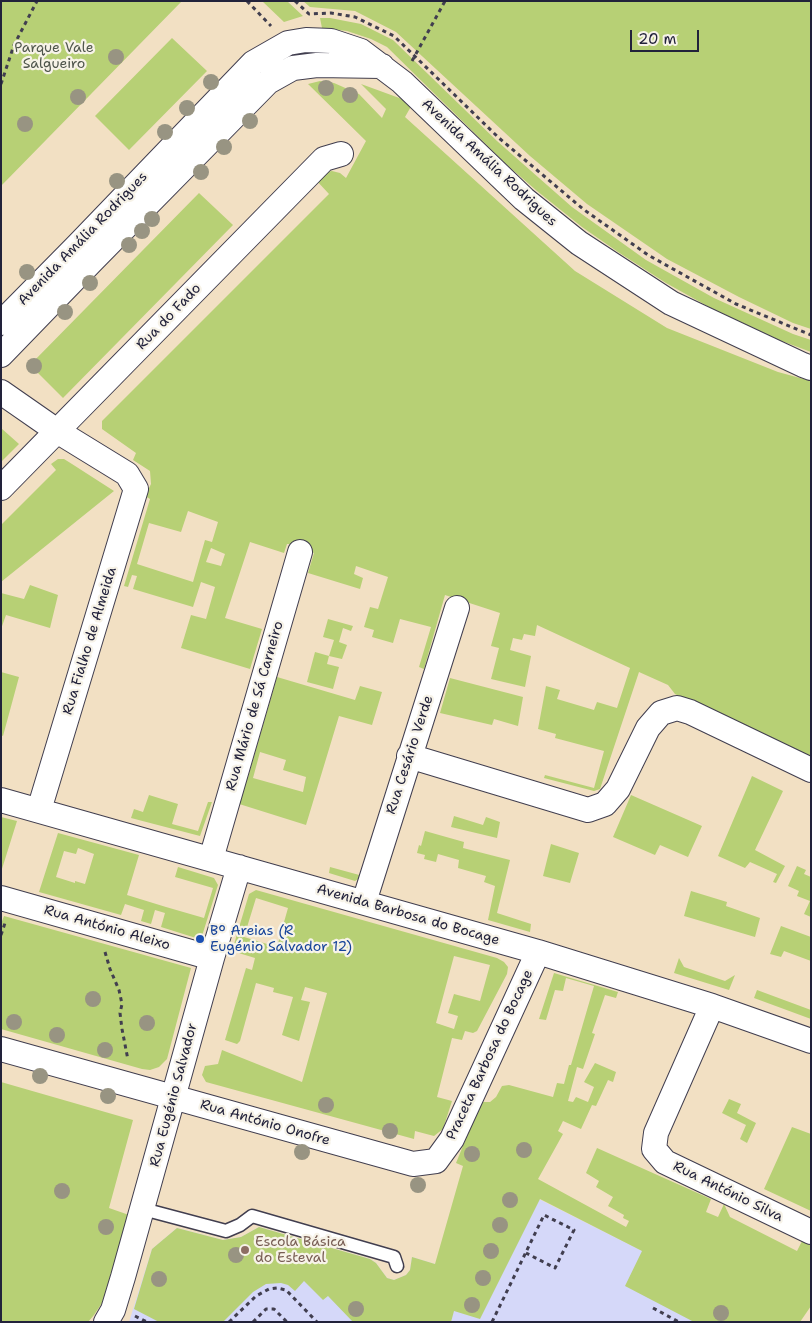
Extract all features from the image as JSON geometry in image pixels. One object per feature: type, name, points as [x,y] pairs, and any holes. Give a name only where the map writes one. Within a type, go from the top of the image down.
[{"type":"street","name":"Avenida Amália Rodrigues","points":[[1,323],[85,253],[268,82],[293,68],[317,65],[382,66],[402,82],[524,199],[579,243],[671,303],[802,366],[811,368]]},
{"type":"street","name":"Rua do Fado","points":[[1,488],[324,159],[341,154]]},
{"type":"street","name":"Avenida Amália Rodrigues","points":[[1,355],[85,253]]},
{"type":"street","points":[[1,392],[57,431]]},
{"type":"street","name":"Rua Fialho de Almeida","points":[[39,810],[136,489],[127,474],[57,431]]},
{"type":"street","name":"Rua Mário de Sá Carneiro","points":[[211,859],[300,552]]},
{"type":"street","name":"Rua Cesário Verde","points":[[364,902],[457,608]]},
{"type":"street","points":[[409,756],[588,810],[605,804],[618,789],[648,728],[661,713],[676,708],[690,712],[811,770]]},
{"type":"street","name":"Avenida Barbosa do Bocage","points":[[1,800],[538,952],[712,1006],[811,1041]]},
{"type":"street","name":"Rua Eugénio Salvador","points":[[106,1322],[113,1310],[143,1209],[239,867]]},
{"type":"street","name":"Rua António Aleixo","points":[[4,907],[212,958]]},
{"type":"street","name":"Praceta Barbosa do Bocage","points":[[413,1164],[436,1161],[452,1139],[538,952]]},
{"type":"street","name":"Rua António Silva","points":[[712,1006],[656,1133],[654,1149],[665,1162],[811,1232]]},
{"type":"street","name":"Rua António Onofre","points":[[1,1049],[413,1164]]},
{"type":"lane","points":[[143,1209],[226,1230],[240,1225],[252,1216],[394,1257],[397,1266]]},
{"type":"path","points":[[1,84],[14,45],[37,1]]},
{"type":"path","points":[[247,1],[264,18]]},
{"type":"path","points":[[295,1],[309,14],[331,13],[355,17],[394,36],[499,138],[583,209],[648,255],[736,304],[811,335]]},
{"type":"path","points":[[402,82],[445,1]]},
{"type":"path","points":[[1,935],[4,907]]},
{"type":"path","points":[[103,944],[122,1004],[120,1013],[128,1065]]},
{"type":"path","points":[[492,1322],[544,1215],[574,1230],[555,1268],[526,1253]]},
{"type":"path","points":[[229,1322],[256,1296],[269,1289],[276,1288],[286,1290],[317,1322]]},
{"type":"path","points":[[653,1308],[679,1322]]},
{"type":"path","points":[[253,1322],[266,1309],[274,1309],[287,1322]]},
{"type":"path","points":[[132,1314],[147,1322]]},
{"type":"shaded area","name":"Escola Básica do Esteval","points":[[493,1176],[746,1303],[737,1322],[129,1322],[152,1249],[177,1228],[223,1240],[241,1237],[259,1227],[370,1259],[376,1263],[387,1278],[394,1280],[406,1275],[410,1270],[412,1257],[435,1264]]},
{"type":"green space","name":"Parque Vale Salgueiro","points":[[1,1],[182,1],[1,186]]},
{"type":"green space","points":[[262,1],[287,1],[303,16],[284,22]]},
{"type":"green space","points":[[303,1],[811,1],[811,329],[793,323],[739,297],[667,259],[587,204],[530,156],[396,32],[355,11],[310,7]]},
{"type":"green space","points":[[320,18],[361,24],[393,40],[497,141],[572,207],[646,260],[714,298],[793,334],[811,340],[811,352],[779,340],[709,307],[666,283],[618,252],[582,227],[507,165],[387,47],[347,31],[322,28]]},
{"type":"green space","points":[[172,38],[207,71],[129,150],[95,116]]},
{"type":"green space","points":[[320,81],[334,83],[359,94],[382,118],[386,109],[361,84],[413,103],[405,117],[575,271],[667,328],[778,372],[811,381],[811,759],[675,694],[668,685],[639,672],[600,789],[594,791],[544,778],[545,775],[594,788],[604,751],[555,738],[556,734],[538,729],[546,686],[560,690],[557,699],[594,710],[597,702],[617,708],[630,668],[537,625],[535,636],[524,634],[522,640],[513,638],[510,650],[531,656],[525,687],[491,679],[499,648],[491,646],[500,613],[445,595],[424,669],[419,667],[431,627],[400,619],[393,643],[372,637],[374,630],[364,627],[370,607],[378,609],[388,577],[356,566],[354,574],[363,578],[360,589],[308,573],[314,553],[295,544],[287,544],[284,553],[250,542],[225,618],[262,629],[250,669],[181,648],[191,615],[206,619],[215,587],[201,582],[193,607],[133,589],[137,576],[132,575],[128,587],[124,586],[150,499],[145,496],[151,484],[150,471],[133,460],[136,453],[102,429],[102,421],[329,194],[316,180],[325,172],[332,171],[340,173],[346,178],[366,141],[308,84]],"holes":[[[188,511],[218,522],[212,542],[205,540],[193,582],[137,564],[149,523],[181,532]],[[211,548],[225,554],[221,566],[206,562]]]},
{"type":"green space","points":[[199,193],[233,225],[63,398],[30,365]]},
{"type":"green space","points":[[1,428],[19,444],[1,462]]},
{"type":"green space","points":[[58,459],[64,459],[114,491],[1,582],[1,525],[56,470],[51,464]]},
{"type":"green space","points":[[30,585],[58,595],[50,628],[6,615],[1,629],[1,593],[24,599]]},
{"type":"green space","points":[[328,619],[353,626],[351,631],[343,628],[339,642],[347,645],[342,659],[329,656],[334,640],[323,637]]},
{"type":"green space","points":[[315,652],[329,656],[327,664],[339,667],[333,689],[307,682]]},
{"type":"green space","points":[[1,672],[19,677],[3,736],[1,735]]},
{"type":"green space","points":[[277,677],[355,700],[360,686],[382,692],[372,725],[339,716],[306,825],[236,803],[244,776],[248,777]],"holes":[[[260,752],[286,760],[283,770],[306,777],[303,792],[253,778]]]},
{"type":"green space","points":[[450,678],[523,697],[518,726],[494,719],[492,725],[440,713]]},
{"type":"green space","points":[[752,776],[783,791],[755,850],[785,866],[776,883],[773,882],[777,874],[750,862],[745,868],[718,856]]},
{"type":"green space","points":[[149,795],[178,804],[172,824],[198,831],[208,802],[212,802],[200,836],[131,818],[134,809],[143,812]]},
{"type":"green space","points":[[631,795],[702,826],[688,857],[660,845],[655,855],[613,837]]},
{"type":"green space","points":[[454,816],[483,825],[486,817],[500,822],[497,838],[451,827]]},
{"type":"green space","points":[[1,817],[17,821],[1,872]]},
{"type":"green space","points":[[425,831],[464,842],[463,848],[510,860],[497,913],[531,924],[530,932],[488,920],[495,886],[484,882],[486,876],[458,868],[459,860],[438,854],[436,862],[424,859],[425,855],[417,853]]},
{"type":"green space","points":[[58,833],[139,855],[127,895],[204,918],[213,888],[175,877],[178,867],[214,878],[218,885],[202,936],[196,938],[161,927],[165,913],[155,910],[151,924],[141,921],[144,910],[125,904],[121,915],[39,892]],"holes":[[[78,848],[94,854],[85,884],[56,877],[64,851],[76,854]]]},
{"type":"green space","points":[[551,844],[579,853],[570,883],[543,876]]},
{"type":"green space","points":[[797,866],[806,870],[804,874],[811,877],[811,917],[804,914],[810,901],[797,896],[799,891],[788,886]]},
{"type":"green space","points":[[330,867],[363,876],[355,881],[329,873]]},
{"type":"green space","points":[[256,890],[497,958],[504,962],[508,967],[507,974],[477,1031],[473,1033],[465,1031],[462,1040],[452,1038],[437,1097],[452,1101],[443,1129],[434,1136],[415,1131],[414,1139],[206,1082],[202,1075],[205,1066],[218,1064],[222,1050],[302,1082],[327,993],[305,987],[301,1000],[310,1002],[299,1041],[282,1035],[293,997],[273,992],[274,988],[256,983],[240,1041],[237,1044],[225,1040],[246,968],[252,970],[255,958],[232,951],[249,894]],"holes":[[[256,898],[288,908],[277,947],[244,937]],[[454,956],[490,965],[480,1001],[454,994],[448,1013],[458,1016],[454,1029],[436,1023]]]},
{"type":"green space","points":[[691,891],[727,902],[726,906],[760,918],[755,937],[684,916]]},
{"type":"green space","points":[[4,916],[191,968],[167,1059],[159,1067],[150,1070],[142,1069],[1,1029],[1,924]]},
{"type":"green space","points":[[781,926],[811,937],[811,961],[784,951],[781,957],[770,954]]},
{"type":"green space","points":[[679,958],[684,967],[725,981],[735,975],[729,990],[674,973]]},
{"type":"green space","points":[[554,973],[618,992],[616,998],[605,995],[592,1033],[595,1034],[583,1069],[577,1067],[568,1101],[573,1102],[576,1097],[588,1102],[594,1087],[584,1082],[595,1063],[616,1072],[613,1082],[608,1080],[596,1106],[592,1105],[581,1129],[563,1121],[558,1131],[563,1134],[538,1179],[626,1227],[629,1221],[623,1218],[624,1215],[608,1206],[613,1197],[596,1187],[599,1181],[586,1173],[597,1148],[711,1199],[706,1212],[718,1217],[724,1204],[730,1217],[797,1251],[802,1241],[811,1245],[811,1306],[800,1322],[694,1322],[625,1286],[642,1251],[540,1199],[480,1319],[454,1311],[451,1322],[353,1322],[328,1296],[323,1300],[304,1281],[295,1291],[288,1285],[281,1283],[266,1284],[253,1292],[223,1322],[159,1322],[134,1309],[152,1249],[177,1228],[223,1240],[241,1237],[259,1227],[370,1259],[376,1263],[387,1278],[394,1280],[406,1275],[410,1270],[412,1257],[435,1264],[463,1166],[456,1163],[481,1102],[490,1102],[496,1097],[502,1086],[509,1085],[553,1097],[557,1083],[564,1084],[594,986],[566,978],[563,991],[555,990],[546,1020],[539,1019]]},
{"type":"green space","points":[[757,990],[811,1010],[811,1019],[754,998]]},
{"type":"green space","points":[[1,1082],[133,1120],[109,1208],[129,1215],[102,1303],[88,1322],[1,1322]]},
{"type":"green space","points":[[729,1099],[741,1104],[737,1113],[756,1123],[747,1143],[740,1139],[746,1125],[722,1113]]},
{"type":"green space","points":[[792,1127],[811,1134],[811,1211],[764,1189]]},
{"type":"place","name":"Bº Areias (R Eugénio Salvador 12)","points":[[200,939]]},
{"type":"place","name":"Escola Básica do Esteval","points":[[245,1250]]}]
